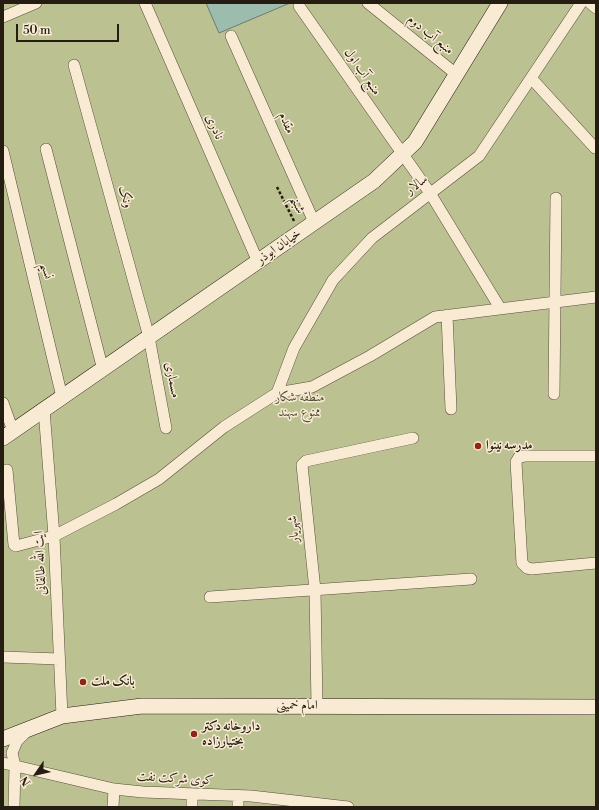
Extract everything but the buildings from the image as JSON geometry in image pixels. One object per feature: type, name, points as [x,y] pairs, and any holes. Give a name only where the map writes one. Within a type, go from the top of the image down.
[{"type":"main road","name":"خیابان ابوذر","points":[[8,435],[374,181],[415,142],[500,3]]},
{"type":"main road","name":"امام خمینی","points":[[3,739],[62,716],[142,706],[596,707]]},
{"type":"street","points":[[3,17],[36,3]]},
{"type":"street","name":"نادری","points":[[145,3],[258,262]]},
{"type":"street","name":"منبع آب دوم","points":[[368,3],[456,74]]},
{"type":"street","name":"سالار","points":[[277,392],[294,348],[333,280],[372,238],[479,156],[532,79],[581,3]]},
{"type":"street","points":[[590,3],[596,8]]},
{"type":"street","name":"منبع آب اول","points":[[299,6],[430,193],[500,308]]},
{"type":"street","name":"مقدم","points":[[231,36],[314,222]]},
{"type":"street","name":"ونک","points":[[74,65],[149,337]]},
{"type":"street","points":[[532,79],[594,148]]},
{"type":"street","points":[[46,149],[103,370]]},
{"type":"street","name":"نسیم","points":[[3,151],[62,397]]},
{"type":"street","points":[[554,394],[556,198]]},
{"type":"street","points":[[7,470],[14,545],[16,546],[54,536],[116,504],[159,479],[224,427],[277,392],[312,386],[370,356],[435,317],[596,297]]},
{"type":"street","points":[[447,315],[451,409]]},
{"type":"street","name":"مسماری","points":[[149,337],[166,428]]},
{"type":"street","points":[[3,403],[8,435]]},
{"type":"street","name":"ایت الله طالقانی","points":[[44,410],[54,536],[62,716]]},
{"type":"street","name":"شهریار","points":[[316,706],[315,590],[302,465],[306,461],[413,438]]},
{"type":"street","points":[[596,456],[525,456],[518,457],[516,462],[522,563],[526,568],[532,569],[596,563]]},
{"type":"street","points":[[210,597],[471,579]]},
{"type":"street","points":[[3,657],[59,659]]},
{"type":"street","points":[[14,807],[15,766],[12,753],[14,747],[28,730]]},
{"type":"street","name":"کوی شرکت نفت","points":[[3,763],[114,789],[143,792],[238,796],[323,806],[348,807]]},
{"type":"street","points":[[113,807],[114,789]]},
{"type":"street","points":[[192,794],[192,807]]},
{"type":"street","points":[[238,796],[238,807]]},
{"type":"path","name":"شبنم","points":[[278,187],[299,232]]},
{"type":"green space","name":"منطقه شکار ممنوع سهند","points":[[3,3],[596,3],[596,807],[3,807]]},
{"type":"shaded area","points":[[206,3],[290,3],[219,33]]},
{"type":"place","name":"مدرسه نینوا","points":[[478,446]]},
{"type":"place","name":"بانک ملت","points":[[83,682]]},
{"type":"place","name":"داروخانه دکتر بختیارزاده","points":[[194,734]]}]
